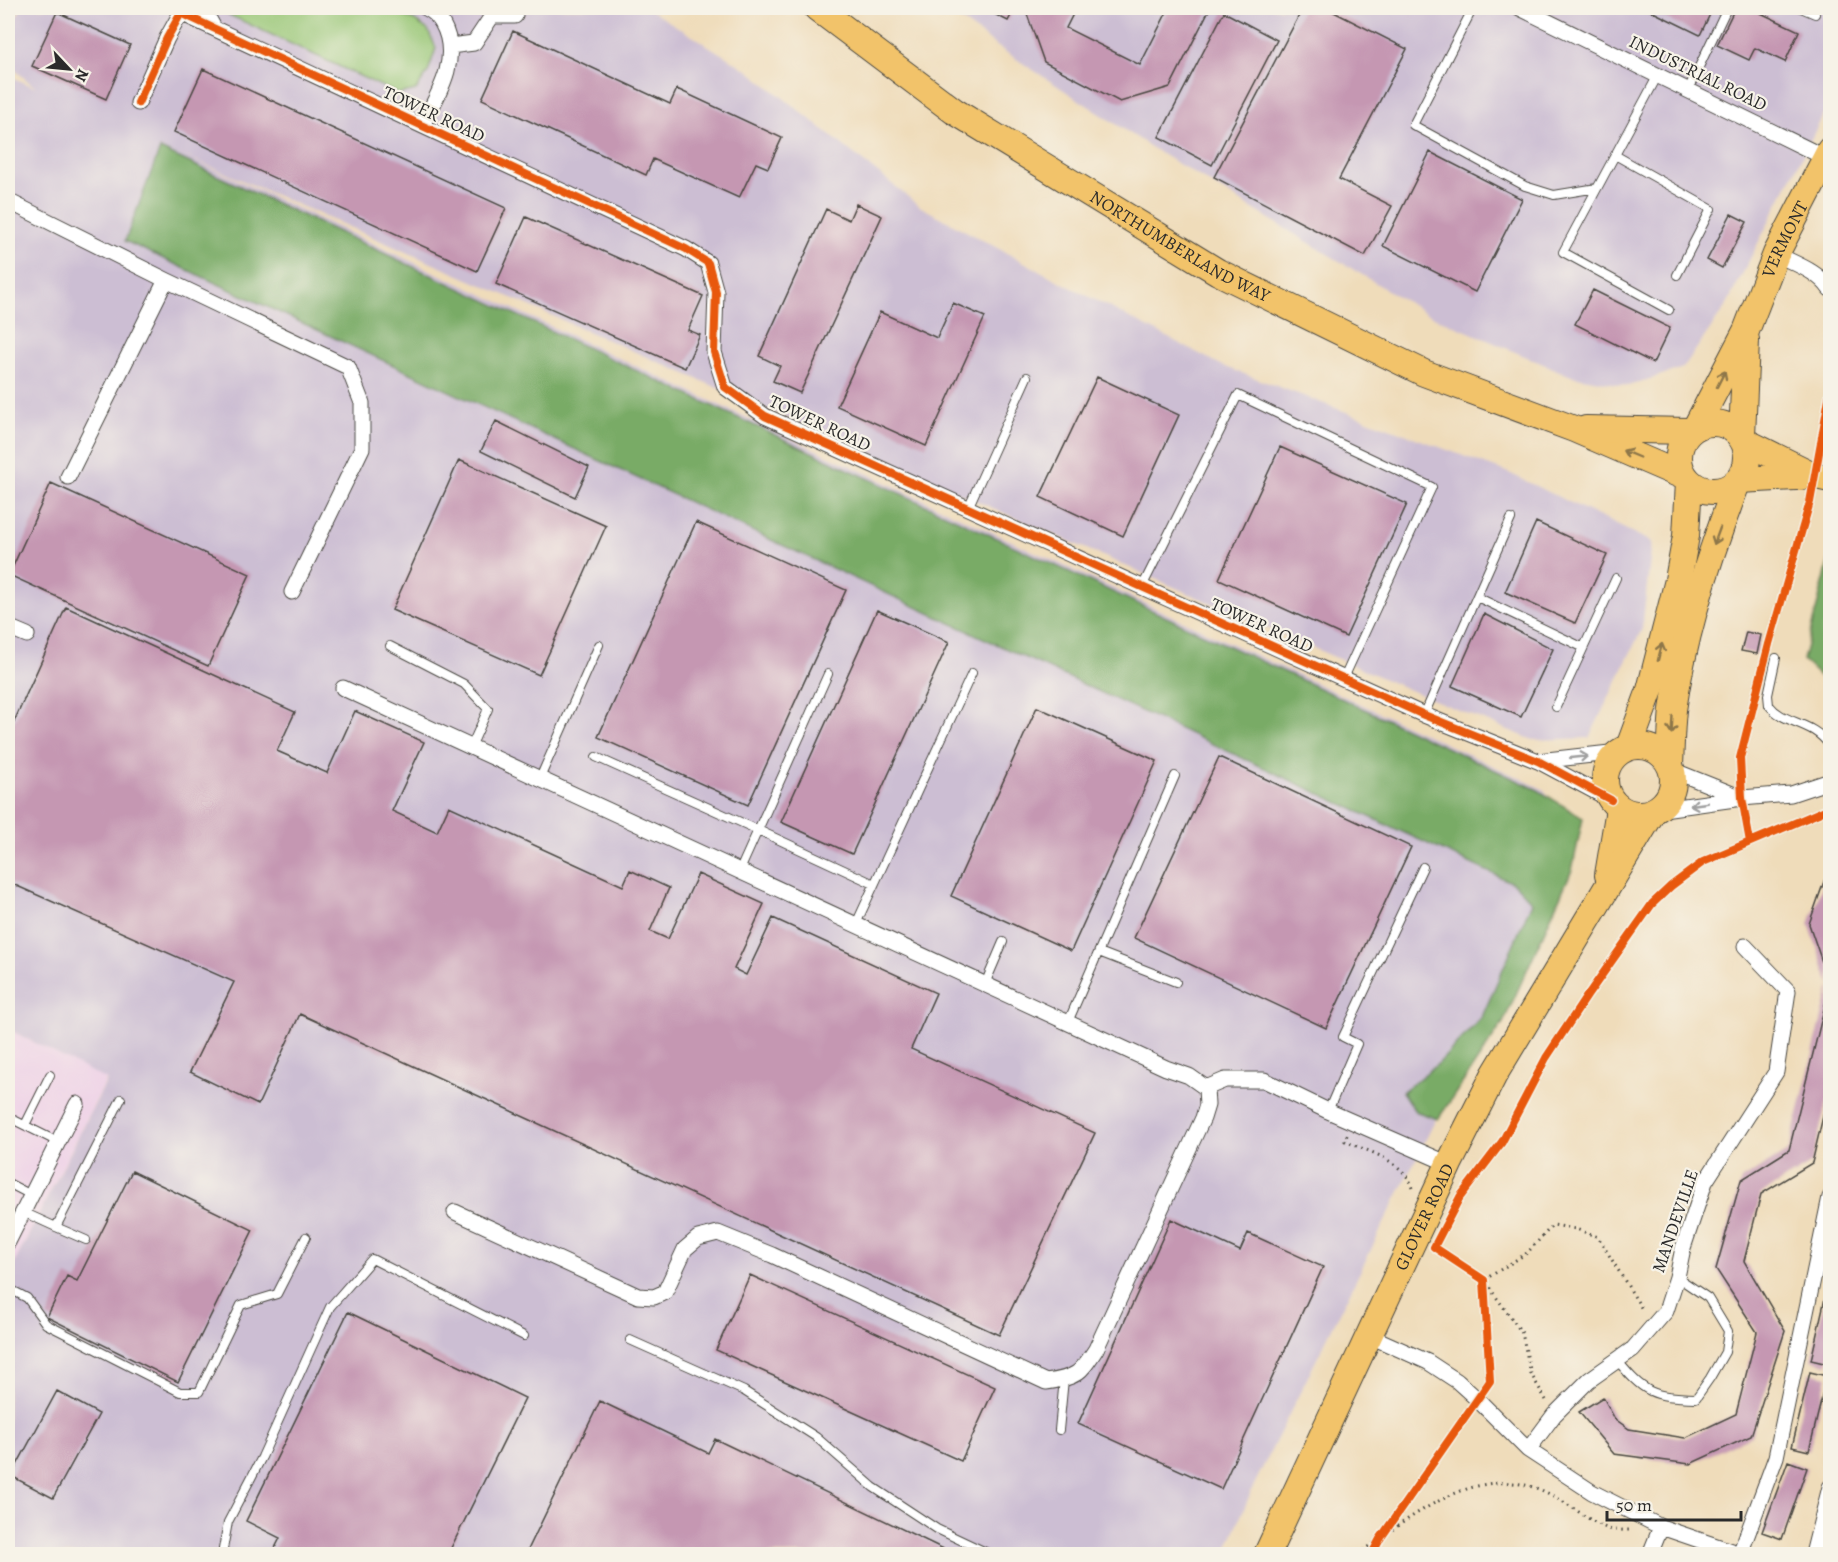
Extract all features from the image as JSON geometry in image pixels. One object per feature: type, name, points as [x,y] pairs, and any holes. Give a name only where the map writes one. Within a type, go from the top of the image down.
[{"type":"main road","name":"NORTHUMBERLAND WAY","points":[[817,8],[954,111],[1218,272],[1424,373],[1574,429],[1687,479]]},
{"type":"main road","name":"VERMONT","points":[[1693,429],[1746,331],[1776,254],[1828,154]]},
{"type":"main road","name":"VERMONT","points":[[1743,439],[1746,331]]},
{"type":"main road","points":[[1624,750],[1648,747],[1665,757],[1671,768],[1674,780],[1672,790],[1668,800],[1654,811],[1641,815],[1629,814],[1615,805],[1606,790],[1606,769],[1611,760],[1624,750],[1650,690],[1678,580],[1686,536],[1687,479],[1679,459],[1680,448],[1693,429],[1706,423],[1716,422],[1735,429],[1743,439],[1748,461],[1745,471],[1738,480],[1729,488],[1708,491],[1698,488],[1687,479]]},
{"type":"main road","name":"NORTHUMBERLAND WAY","points":[[1574,429],[1693,429]]},
{"type":"main road","points":[[1743,439],[1823,477]]},
{"type":"main road","points":[[1738,480],[1823,477]]},
{"type":"main road","points":[[1671,768],[1673,713],[1680,670],[1710,555],[1738,480]]},
{"type":"main road","name":"GLOVER ROAD","points":[[1605,890],[1615,805]]},
{"type":"main road","name":"GLOVER ROAD","points":[[1267,1554],[1449,1164],[1494,1075],[1654,811]]},
{"type":"street","points":[[203,8],[214,28]]},
{"type":"street","points":[[422,125],[447,71],[450,46],[445,29],[435,12],[426,8]]},
{"type":"street","name":"INDUSTRIAL ROAD","points":[[1521,8],[1688,90],[1828,154]]},
{"type":"street","name":"TOWER ROAD","points":[[138,103],[167,38],[181,13],[686,249],[708,263],[717,292],[714,352],[725,387],[765,416],[1424,715],[1538,761],[1615,805]]},
{"type":"street","points":[[450,46],[474,43],[492,16],[515,16]]},
{"type":"street","points":[[8,201],[348,367],[362,403],[362,448],[292,592]]},
{"type":"street","points":[[1776,254],[1812,272],[1830,289]]},
{"type":"street","points":[[68,477],[166,280]]},
{"type":"street","points":[[8,627],[27,636]]},
{"type":"street","points":[[343,688],[1166,1068],[1189,1076],[1206,1088]]},
{"type":"street","name":"TOWER ROAD","points":[[1538,761],[1624,750]]},
{"type":"street","points":[[1671,768],[1742,798]]},
{"type":"street","points":[[1654,811],[1742,798],[1791,794],[1830,781]]},
{"type":"street","name":"MANDEVILLE","points":[[1528,1450],[1554,1415],[1589,1380],[1634,1349],[1666,1311],[1683,1248],[1705,1182],[1776,1072],[1788,991],[1745,946]]},
{"type":"street","points":[[1206,1088],[1224,1080],[1264,1080],[1352,1122],[1449,1164]]},
{"type":"street","points":[[455,1212],[638,1296],[654,1297],[665,1292],[685,1249],[698,1238],[718,1233],[772,1255],[1046,1382],[1069,1379],[1085,1366],[1096,1349],[1203,1118],[1207,1105],[1206,1088]]},
{"type":"street","points":[[8,1242],[77,1104]]},
{"type":"street","points":[[1370,1336],[1428,1362],[1457,1381],[1528,1450],[1592,1492],[1661,1527],[1740,1554],[1776,1457],[1830,1197]]},
{"type":"street","points":[[1813,1554],[1830,1487]]},
{"type":"street","points":[[1652,1549],[1661,1527]]},
{"type":"lane","points":[[1473,8],[1413,125],[1525,186],[1554,195],[1597,188]]},
{"type":"lane","points":[[1688,90],[1727,8]]},
{"type":"lane","points":[[1801,8],[1815,14]]},
{"type":"lane","points":[[1658,75],[1563,252],[1669,310]]},
{"type":"lane","points":[[1615,155],[1711,209],[1677,275]]},
{"type":"lane","points":[[968,508],[1027,377]]},
{"type":"lane","points":[[1142,587],[1238,395],[1432,487],[1344,678]]},
{"type":"lane","points":[[1424,715],[1511,519]]},
{"type":"lane","points":[[1556,707],[1616,578]]},
{"type":"lane","points":[[1477,597],[1582,647]]},
{"type":"lane","points":[[540,778],[598,645]]},
{"type":"lane","points":[[390,646],[464,684],[488,709],[471,747]]},
{"type":"lane","points":[[1776,658],[1768,695],[1769,705],[1780,715],[1800,722],[1823,735],[1830,746]]},
{"type":"lane","points":[[855,924],[972,673]]},
{"type":"lane","points":[[740,870],[828,674]]},
{"type":"lane","points":[[597,758],[874,884]]},
{"type":"lane","points":[[1068,1022],[1175,776]]},
{"type":"lane","points":[[1328,1111],[1357,1044],[1343,1038],[1423,867]]},
{"type":"lane","points":[[985,984],[1003,942]]},
{"type":"lane","points":[[1099,952],[1176,982]]},
{"type":"lane","points":[[25,1125],[50,1075]]},
{"type":"lane","points":[[56,1227],[121,1098]]},
{"type":"lane","points":[[8,1117],[58,1142]]},
{"type":"lane","points":[[8,1183],[32,1195]]},
{"type":"lane","points":[[23,1212],[86,1240]]},
{"type":"lane","points":[[8,1288],[27,1298],[45,1324],[180,1392],[199,1392],[241,1305],[277,1294],[306,1238]]},
{"type":"lane","points":[[225,1554],[223,1549],[228,1522],[262,1457],[330,1307],[372,1260],[524,1336]]},
{"type":"lane","points":[[1617,1359],[1635,1382],[1651,1392],[1671,1397],[1696,1398],[1725,1352],[1728,1331],[1708,1298],[1677,1277]]},
{"type":"lane","points":[[630,1340],[744,1391],[816,1437],[882,1493],[937,1529],[990,1554]]},
{"type":"lane","points":[[1059,1430],[1064,1379]]},
{"type":"path","points":[[1352,1122],[1345,1141],[1398,1167],[1409,1177],[1414,1191]]},
{"type":"path","points":[[1484,1280],[1527,1253],[1553,1225],[1564,1227],[1598,1237],[1642,1309]]},
{"type":"path","points":[[1476,1275],[1484,1280],[1522,1333],[1531,1374],[1554,1415]]},
{"type":"path","points":[[1484,1280],[1486,1303]]},
{"type":"path","points":[[1358,1554],[1444,1497],[1467,1487],[1502,1483],[1535,1486],[1606,1528],[1637,1532],[1652,1549]]},
{"type":"path","points":[[1371,1554],[1393,1520]]},
{"type":"shaded area","points":[[22,8],[647,8],[749,71],[921,207],[1072,288],[1223,366],[1509,473],[1652,542],[1642,629],[1589,738],[1533,740],[1419,694],[177,152],[1543,789],[1573,823],[1514,962],[1254,1485],[1225,1554],[8,1554],[8,1276],[107,1080],[8,1029],[8,75],[36,88],[8,64],[8,30]]},
{"type":"shaded area","points":[[944,8],[1830,8],[1830,102],[1726,306],[1683,368],[1628,386],[1571,376],[1427,314],[1157,151],[998,47]]},
{"type":"shaded area","points":[[8,1029],[107,1079],[8,1276]]},
{"type":"green space","points":[[221,8],[386,8],[415,21],[428,30],[436,48],[428,72],[416,90],[398,94],[225,13]]},
{"type":"green space","points":[[160,149],[1538,790],[1583,818],[1572,870],[1503,1023],[1438,1119],[1415,1111],[1402,1092],[1439,1063],[1482,1017],[1532,902],[1515,884],[125,241]]},
{"type":"green space","points":[[1830,557],[1830,686],[1803,660]]},
{"type":"building","points":[[982,8],[1015,8],[1008,21]]},
{"type":"building","points":[[1030,8],[1076,8],[1066,28],[1140,65],[1169,8],[1210,8],[1170,87],[1120,102],[1044,62],[1027,14]]},
{"type":"building","points":[[1303,8],[1326,8],[1407,49],[1339,179],[1392,206],[1365,256],[1214,177]]},
{"type":"building","points":[[1645,8],[1713,8],[1700,35]]},
{"type":"building","points":[[1735,8],[1750,8],[1799,31],[1785,62],[1755,48],[1749,60],[1717,45]]},
{"type":"building","points":[[57,12],[130,45],[106,99],[32,66]]},
{"type":"building","points":[[1224,12],[1277,40],[1212,165],[1159,137]]},
{"type":"building","points":[[513,31],[670,104],[677,89],[782,138],[768,168],[756,163],[739,198],[653,159],[646,175],[482,99]]},
{"type":"building","points":[[203,69],[506,208],[477,271],[174,132]]},
{"type":"building","points":[[1430,152],[1522,199],[1475,292],[1383,246]]},
{"type":"building","points":[[856,204],[882,216],[800,393],[773,381],[780,366],[759,356],[826,209],[849,220]]},
{"type":"building","points":[[1731,214],[1747,222],[1722,268],[1707,260]]},
{"type":"building","points":[[526,217],[703,296],[688,330],[700,335],[685,368],[496,284]]},
{"type":"building","points":[[1593,290],[1670,328],[1653,363],[1575,324]]},
{"type":"building","points":[[953,303],[985,317],[926,446],[837,406],[880,312],[937,338]]},
{"type":"building","points":[[1097,377],[1179,415],[1123,536],[1040,497]]},
{"type":"building","points":[[496,421],[589,467],[575,497],[481,451]]},
{"type":"building","points":[[1280,447],[1407,504],[1346,637],[1219,579]]},
{"type":"building","points":[[459,460],[606,526],[539,675],[392,610]]},
{"type":"building","points":[[51,483],[250,574],[208,666],[9,575]]},
{"type":"building","points":[[696,522],[846,590],[748,805],[598,737]]},
{"type":"building","points":[[1536,522],[1607,555],[1575,623],[1505,592]]},
{"type":"building","points":[[66,607],[295,712],[277,751],[327,773],[355,711],[424,742],[392,811],[437,832],[449,806],[623,886],[630,870],[669,888],[650,931],[668,939],[698,874],[764,904],[734,969],[746,975],[773,918],[936,993],[911,1049],[1095,1133],[999,1335],[300,1014],[258,1105],[190,1072],[234,982],[8,882],[8,735]]},
{"type":"building","points":[[877,610],[949,642],[852,854],[781,822]]},
{"type":"building","points":[[1484,614],[1553,649],[1521,717],[1452,686]]},
{"type":"building","points":[[1746,632],[1761,635],[1757,654],[1741,651]]},
{"type":"building","points":[[1037,707],[1157,761],[1071,951],[951,896]]},
{"type":"building","points":[[1219,757],[1411,847],[1326,1028],[1134,938]]},
{"type":"building","points":[[1830,871],[1830,985],[1809,924],[1827,873]]},
{"type":"building","points":[[1830,985],[1830,1087],[1812,1163],[1761,1194],[1744,1261],[1785,1331],[1751,1436],[1690,1464],[1614,1454],[1579,1412],[1603,1397],[1615,1419],[1629,1429],[1685,1438],[1736,1414],[1757,1332],[1716,1269],[1741,1180],[1789,1150]]},
{"type":"building","points":[[132,1171],[253,1230],[178,1382],[47,1317],[67,1276],[77,1281]]},
{"type":"building","points":[[1171,1219],[1240,1251],[1248,1233],[1323,1267],[1221,1489],[1078,1424]]},
{"type":"building","points":[[750,1275],[995,1387],[961,1461],[716,1350]]},
{"type":"building","points":[[1828,1285],[1830,1286],[1830,1352],[1828,1364],[1811,1360]]},
{"type":"building","points":[[348,1312],[525,1398],[448,1554],[272,1554],[280,1538],[246,1521]]},
{"type":"building","points":[[1810,1372],[1827,1376],[1809,1451],[1792,1447]]},
{"type":"building","points":[[57,1391],[99,1414],[53,1498],[11,1476]]},
{"type":"building","points":[[600,1401],[708,1453],[715,1439],[954,1554],[526,1554]]},
{"type":"building","points":[[1788,1461],[1807,1468],[1782,1539],[1762,1532]]},
{"type":"cycle path","points":[[138,103],[167,38],[181,13],[686,249],[708,263],[716,292],[714,352],[725,387],[765,416],[1424,715],[1538,761],[1611,800]]},
{"type":"cycle path","points":[[1750,842],[1742,798],[1740,758],[1769,644],[1810,502],[1830,393]]},
{"type":"cycle path","points":[[1372,1554],[1380,1539],[1490,1381],[1484,1280],[1434,1247],[1460,1197],[1502,1142],[1546,1058],[1652,904],[1671,886],[1703,862],[1830,808]]}]
